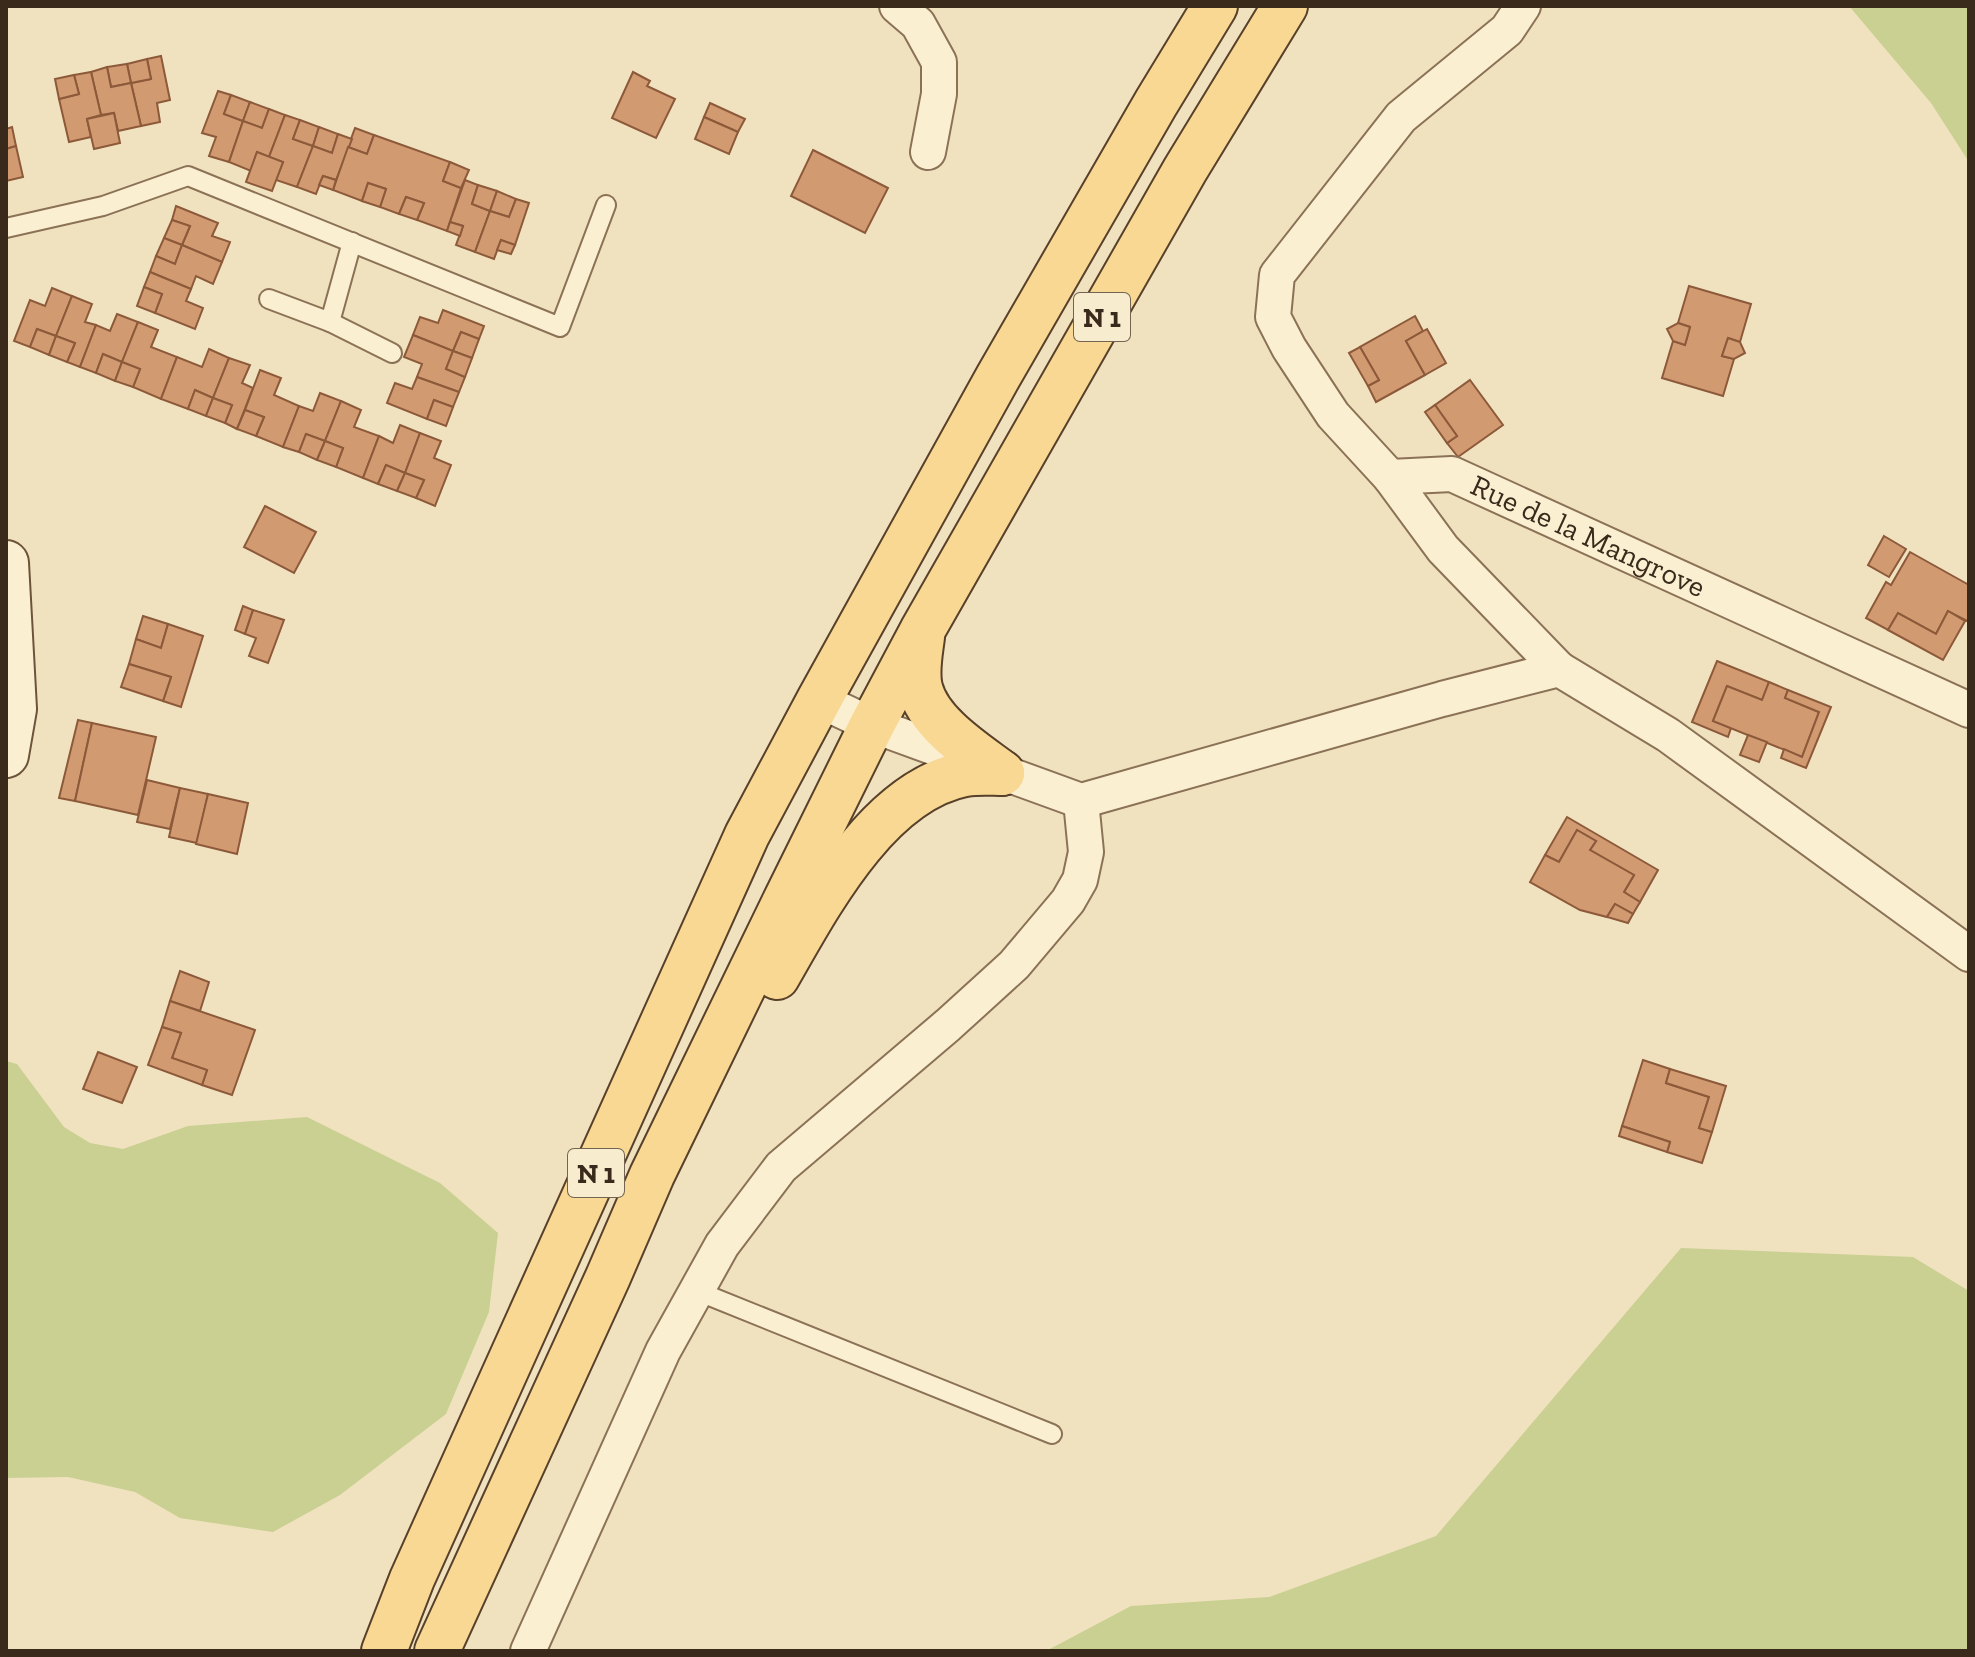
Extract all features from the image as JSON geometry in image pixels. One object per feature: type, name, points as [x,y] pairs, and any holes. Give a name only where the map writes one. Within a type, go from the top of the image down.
[{"type":"main road","name":"N 1","points":[[384,1651],[412,1579],[747,835],[998,377],[1215,6]]},
{"type":"main road","name":"N 1","points":[[437,1651],[652,1175],[787,897],[891,732],[922,631],[1185,170],[1285,6]]},
{"type":"main road","points":[[6,563],[14,709],[6,755]]},
{"type":"main road","points":[[922,631],[919,687],[926,702],[950,733],[1002,773]]},
{"type":"main road","points":[[652,1175],[736,1047],[842,869],[880,825],[912,796],[938,782],[967,773],[1002,773]]},
{"type":"street","points":[[897,6],[918,24],[939,62],[939,94],[928,152]]},
{"type":"street","points":[[1523,6],[1507,30],[1401,117],[1277,275],[1273,317],[1289,348],[1333,415],[1390,477],[1443,549],[1559,669],[1668,735],[1969,954]]},
{"type":"street","name":"Rue de la Mangrove","points":[[1390,477],[1452,474],[1969,710]]},
{"type":"street","points":[[819,700],[891,732],[1081,801],[1559,669]]},
{"type":"street","points":[[528,1651],[663,1351],[722,1245],[781,1167],[1014,965],[1068,901],[1080,880],[1086,852],[1081,801]]},
{"type":"lane","points":[[6,228],[103,206],[188,176],[560,327],[606,205]]},
{"type":"lane","points":[[330,322],[352,242]]},
{"type":"lane","points":[[269,299],[330,322],[392,353]]},
{"type":"lane","points":[[697,1291],[1052,1434]]},
{"type":"green space","points":[[1849,6],[1969,6],[1969,162],[1931,103]]},
{"type":"green space","points":[[6,1061],[17,1064],[64,1127],[90,1143],[123,1149],[188,1126],[307,1117],[440,1183],[498,1233],[489,1312],[446,1414],[340,1495],[273,1532],[180,1518],[135,1492],[68,1477],[6,1478]]},
{"type":"green space","points":[[1681,1248],[1913,1257],[1969,1291],[1969,1651],[1046,1651],[1131,1606],[1269,1597],[1436,1536]]},
{"type":"building","points":[[161,56],[170,100],[157,103],[160,122],[141,126],[131,83],[151,79],[147,59]]},
{"type":"building","points":[[147,59],[151,79],[131,83],[127,64]]},
{"type":"building","points":[[127,64],[131,83],[111,87],[107,67]]},
{"type":"building","points":[[107,67],[111,87],[131,83],[141,126],[118,131],[114,113],[101,115],[91,72]]},
{"type":"building","points":[[91,72],[101,115],[87,119],[91,137],[69,142],[59,99],[79,94],[74,75]]},
{"type":"building","points":[[633,72],[650,81],[647,86],[675,99],[656,138],[612,118]]},
{"type":"building","points":[[74,75],[79,94],[59,99],[55,79]]},
{"type":"building","points":[[218,91],[231,95],[224,114],[243,121],[229,162],[209,156],[216,137],[202,133]]},
{"type":"building","points":[[231,95],[250,102],[243,121],[224,114]]},
{"type":"building","points":[[250,102],[269,109],[262,128],[243,121]]},
{"type":"building","points":[[710,103],[745,119],[738,132],[704,117]]},
{"type":"building","points":[[269,109],[285,115],[269,157],[257,152],[251,171],[229,162],[243,121],[262,128]]},
{"type":"building","points":[[114,113],[120,143],[94,149],[87,119]]},
{"type":"building","points":[[285,115],[300,120],[293,139],[313,146],[297,187],[276,180],[283,162],[269,157]]},
{"type":"building","points":[[704,117],[738,132],[729,154],[695,139]]},
{"type":"building","points":[[300,120],[319,127],[313,146],[293,139]]},
{"type":"building","points":[[12,127],[16,146],[6,149],[6,129]]},
{"type":"building","points":[[319,127],[338,134],[332,153],[313,146]]},
{"type":"building","points":[[355,128],[374,135],[367,154],[348,147]]},
{"type":"building","points":[[338,134],[352,139],[336,180],[323,176],[316,194],[297,187],[313,146],[332,153]]},
{"type":"building","points":[[374,135],[450,162],[443,181],[461,188],[447,231],[417,220],[424,203],[406,197],[399,214],[380,207],[386,189],[368,183],[362,201],[333,190],[348,147],[367,154]]},
{"type":"building","points":[[16,146],[23,177],[6,181],[6,149]]},
{"type":"building","points":[[813,150],[888,188],[865,233],[791,196]]},
{"type":"building","points":[[257,152],[283,162],[272,191],[246,182]]},
{"type":"building","points":[[450,162],[469,170],[461,188],[443,181]]},
{"type":"building","points":[[323,176],[336,180],[333,190],[319,185]]},
{"type":"building","points":[[465,180],[478,185],[472,204],[490,211],[475,252],[456,245],[463,226],[450,222]]},
{"type":"building","points":[[368,183],[386,189],[380,207],[362,201]]},
{"type":"building","points":[[478,185],[497,191],[490,211],[472,204]]},
{"type":"building","points":[[497,191],[516,199],[509,217],[490,211]]},
{"type":"building","points":[[406,197],[424,203],[417,220],[399,214]]},
{"type":"building","points":[[516,199],[529,203],[515,245],[501,240],[494,259],[475,252],[490,211],[509,217]]},
{"type":"building","points":[[176,206],[218,223],[212,236],[230,242],[222,262],[182,245],[190,226],[172,220]]},
{"type":"building","points":[[172,220],[190,226],[182,245],[164,238]]},
{"type":"building","points":[[450,222],[463,226],[460,236],[447,231]]},
{"type":"building","points":[[164,238],[182,245],[175,264],[156,256]]},
{"type":"building","points":[[501,240],[515,245],[511,254],[497,250]]},
{"type":"building","points":[[182,245],[222,262],[213,284],[196,276],[191,289],[150,272],[156,256],[175,264]]},
{"type":"building","points":[[150,272],[191,289],[186,301],[203,308],[195,329],[155,313],[162,294],[144,287]]},
{"type":"building","points":[[1689,286],[1751,304],[1740,342],[1728,338],[1722,356],[1734,359],[1723,396],[1662,378],[1673,341],[1685,345],[1690,327],[1678,323]]},
{"type":"building","points":[[144,287],[162,294],[155,313],[137,306]]},
{"type":"building","points":[[52,288],[72,296],[56,336],[37,329],[30,347],[14,341],[30,300],[45,306]]},
{"type":"building","points":[[72,296],[92,304],[85,322],[96,325],[80,367],[67,362],[75,343],[56,336]]},
{"type":"building","points":[[443,310],[484,326],[479,339],[461,332],[453,351],[413,335],[420,317],[438,323]]},
{"type":"building","points":[[117,314],[138,322],[122,362],[103,354],[96,373],[80,367],[96,325],[110,331]]},
{"type":"building","points":[[1415,316],[1423,331],[1406,341],[1425,375],[1376,402],[1368,386],[1379,380],[1360,347]]},
{"type":"building","points":[[138,322],[158,330],[151,347],[177,357],[161,399],[133,387],[140,369],[122,362]]},
{"type":"building","points":[[1678,323],[1690,327],[1685,345],[1673,341],[1667,329]]},
{"type":"building","points":[[37,329],[56,336],[49,355],[30,347]]},
{"type":"building","points":[[1427,329],[1446,363],[1425,375],[1406,341]]},
{"type":"building","points":[[461,332],[479,339],[472,358],[453,351]]},
{"type":"building","points":[[413,335],[453,351],[446,369],[465,377],[459,392],[417,377],[422,364],[404,357]]},
{"type":"building","points":[[56,336],[75,343],[67,362],[49,355]]},
{"type":"building","points":[[1728,338],[1740,342],[1745,353],[1734,359],[1722,356]]},
{"type":"building","points":[[1360,347],[1379,380],[1368,386],[1349,353]]},
{"type":"building","points":[[209,349],[229,358],[213,398],[195,390],[188,409],[161,399],[177,357],[202,367]]},
{"type":"building","points":[[453,351],[472,358],[465,377],[446,369]]},
{"type":"building","points":[[103,354],[122,362],[115,381],[96,373]]},
{"type":"building","points":[[229,358],[250,365],[242,383],[253,388],[237,429],[225,423],[232,405],[213,398]]},
{"type":"building","points":[[122,362],[140,369],[133,387],[115,381]]},
{"type":"building","points":[[260,370],[281,378],[274,395],[299,406],[283,447],[256,436],[264,417],[245,410]]},
{"type":"building","points":[[417,377],[459,392],[453,407],[434,400],[427,419],[387,403],[395,383],[412,389]]},
{"type":"building","points":[[1470,380],[1503,425],[1458,457],[1447,443],[1457,436],[1435,405]]},
{"type":"building","points":[[195,390],[213,398],[206,416],[188,409]]},
{"type":"building","points":[[320,393],[341,401],[325,441],[306,434],[299,452],[283,447],[299,406],[313,411]]},
{"type":"building","points":[[213,398],[232,405],[225,423],[206,416]]},
{"type":"building","points":[[434,400],[453,407],[446,426],[427,419]]},
{"type":"building","points":[[341,401],[361,410],[354,427],[379,436],[363,478],[336,467],[343,448],[325,441]]},
{"type":"building","points":[[1435,405],[1457,436],[1447,443],[1425,412]]},
{"type":"building","points":[[245,410],[264,417],[256,436],[237,429]]},
{"type":"building","points":[[400,425],[420,433],[405,473],[386,465],[378,484],[363,478],[379,436],[393,443]]},
{"type":"building","points":[[420,433],[441,441],[434,458],[451,465],[435,506],[416,498],[424,480],[405,473]]},
{"type":"building","points":[[306,434],[325,441],[317,460],[299,452]]},
{"type":"building","points":[[325,441],[343,448],[336,467],[317,460]]},
{"type":"building","points":[[386,465],[405,473],[397,491],[378,484]]},
{"type":"building","points":[[405,473],[424,480],[416,498],[397,491]]},
{"type":"building","points":[[265,506],[316,532],[294,573],[244,547]]},
{"type":"building","points":[[1884,536],[1906,549],[1889,577],[1868,565]]},
{"type":"building","points":[[1910,552],[1969,585],[1969,622],[1948,611],[1936,634],[1898,613],[1888,630],[1866,618],[1886,582],[1891,585]]},
{"type":"building","points":[[243,606],[253,610],[245,634],[235,630]]},
{"type":"building","points":[[253,610],[284,620],[268,663],[249,656],[256,638],[245,634]]},
{"type":"building","points":[[1948,611],[1965,621],[1943,660],[1888,630],[1898,613],[1936,634]]},
{"type":"building","points":[[143,616],[168,624],[161,648],[136,639]]},
{"type":"building","points":[[168,624],[203,636],[181,707],[163,701],[171,677],[129,664],[136,639],[161,648]]},
{"type":"building","points":[[1717,661],[1769,682],[1762,700],[1727,686],[1713,721],[1731,728],[1728,737],[1692,722]]},
{"type":"building","points":[[129,664],[171,677],[163,701],[121,687]]},
{"type":"building","points":[[1769,682],[1788,690],[1785,698],[1819,712],[1802,757],[1713,721],[1727,686],[1762,700]]},
{"type":"building","points":[[1788,690],[1831,707],[1806,768],[1781,758],[1784,749],[1802,757],[1819,712],[1785,698]]},
{"type":"building","points":[[78,720],[92,723],[75,801],[59,798]]},
{"type":"building","points":[[92,723],[156,737],[138,815],[75,801]]},
{"type":"building","points":[[1748,735],[1767,742],[1759,762],[1740,755]]},
{"type":"building","points":[[147,780],[180,788],[170,829],[137,822]]},
{"type":"building","points":[[180,788],[208,794],[197,843],[169,837]]},
{"type":"building","points":[[208,794],[248,803],[237,854],[196,844]]},
{"type":"building","points":[[1567,817],[1658,870],[1640,902],[1624,892],[1634,875],[1590,850],[1596,841],[1577,830],[1559,862],[1545,855]]},
{"type":"building","points":[[1577,830],[1596,841],[1590,850],[1634,875],[1624,892],[1640,902],[1633,914],[1615,904],[1607,917],[1580,910],[1530,882],[1545,855],[1559,862]]},
{"type":"building","points":[[1615,904],[1633,914],[1628,923],[1607,917]]},
{"type":"building","points":[[180,971],[209,982],[200,1011],[170,1001]]},
{"type":"building","points":[[170,1001],[255,1030],[232,1095],[202,1085],[207,1070],[172,1058],[181,1033],[162,1027]]},
{"type":"building","points":[[162,1027],[181,1033],[172,1058],[207,1070],[202,1085],[148,1065]]},
{"type":"building","points":[[98,1052],[137,1067],[122,1103],[83,1089]]},
{"type":"building","points":[[1643,1060],[1670,1069],[1666,1083],[1709,1097],[1699,1128],[1712,1132],[1702,1163],[1667,1152],[1670,1142],[1622,1126]]},
{"type":"building","points":[[1670,1069],[1726,1086],[1712,1132],[1699,1128],[1709,1097],[1666,1083]]},
{"type":"building","points":[[1622,1126],[1670,1142],[1667,1152],[1619,1136]]}]
